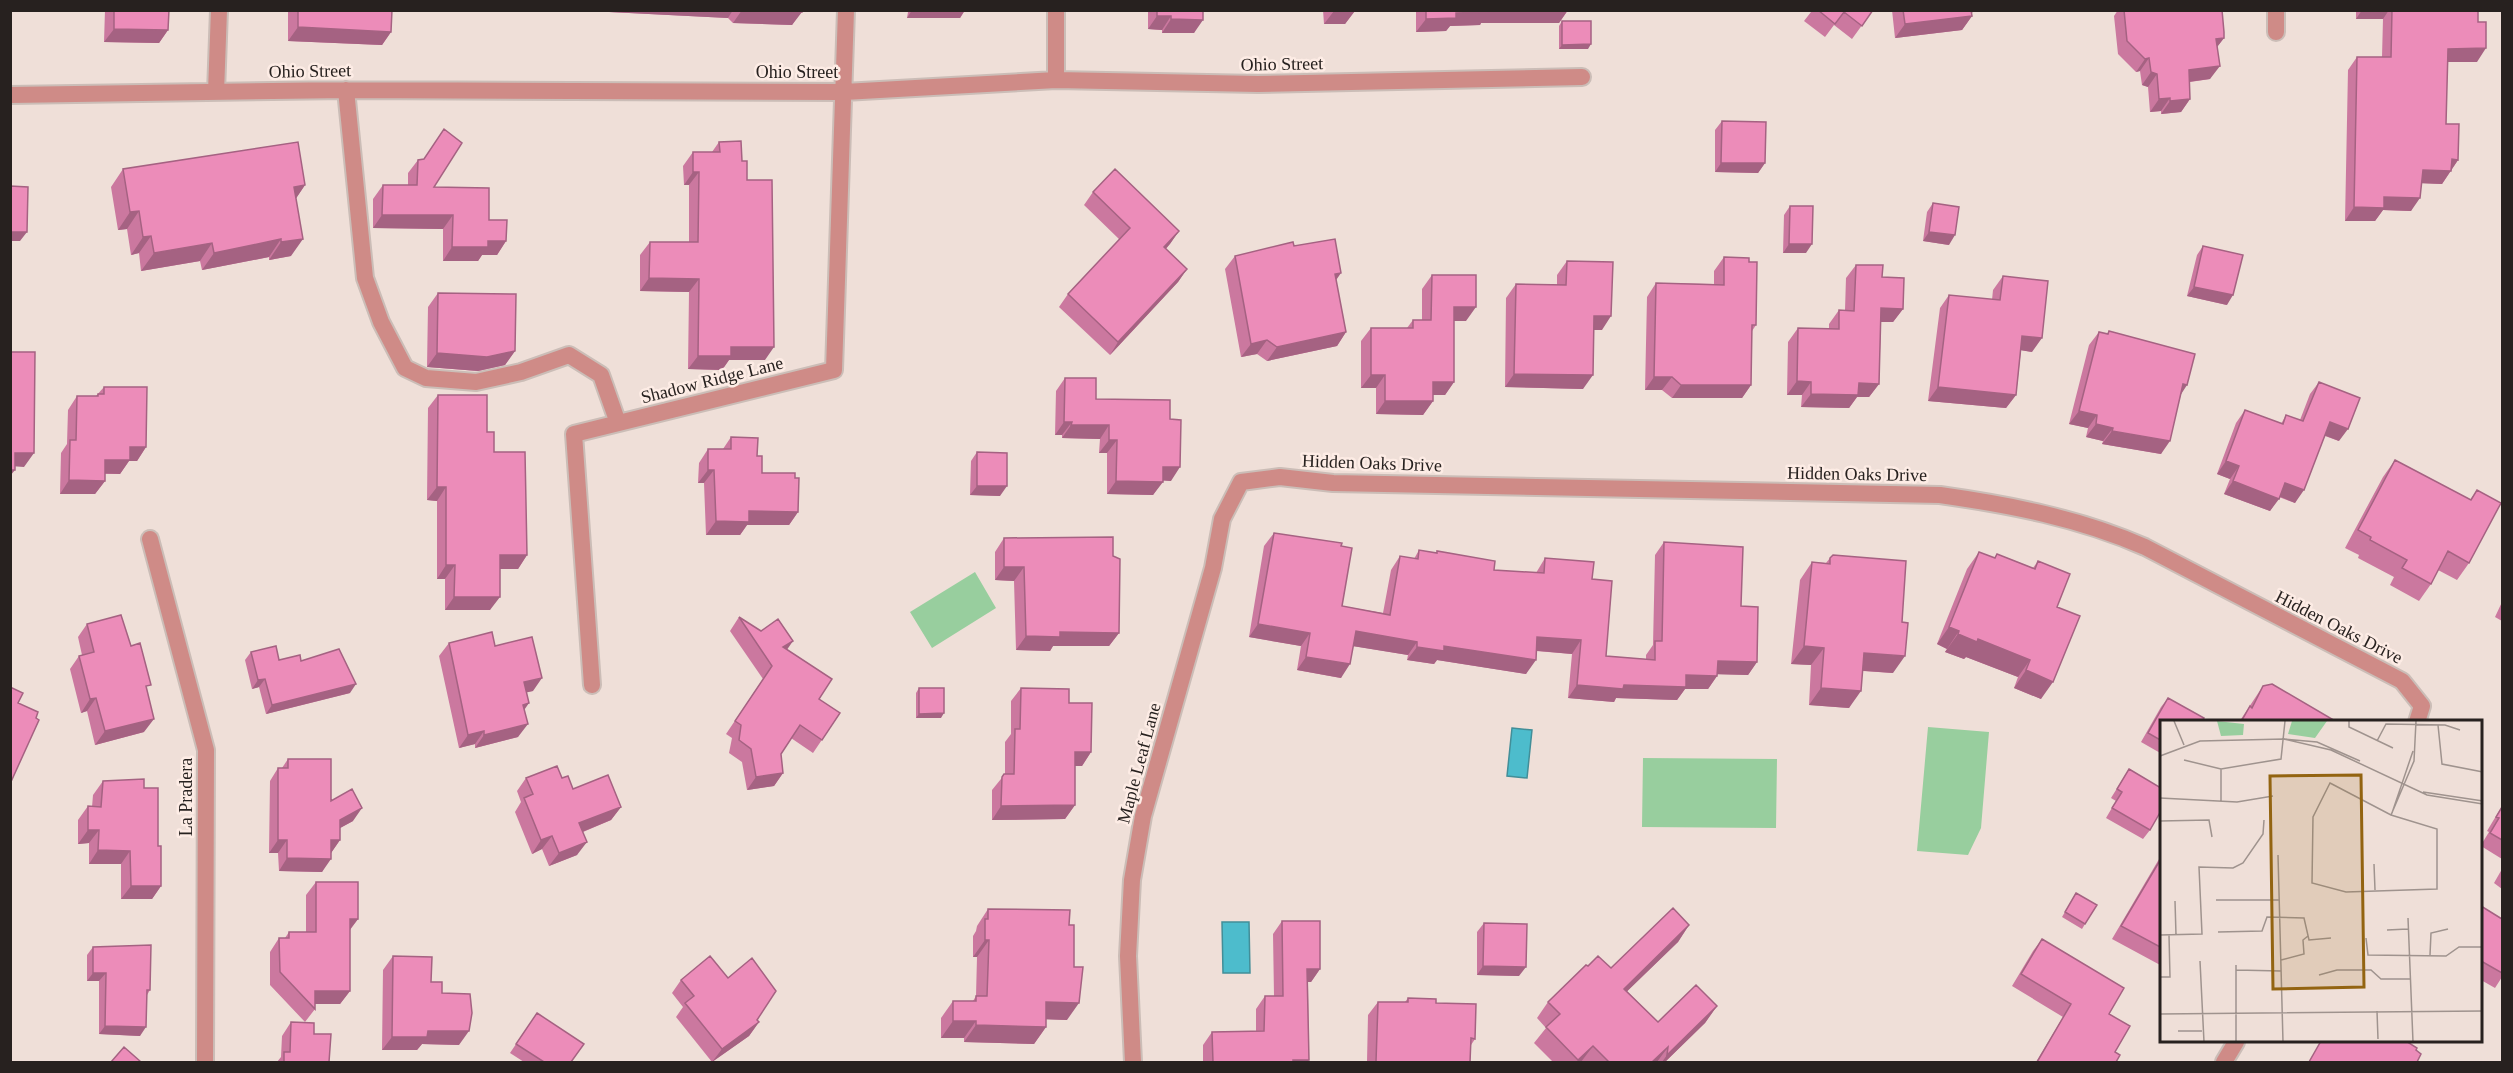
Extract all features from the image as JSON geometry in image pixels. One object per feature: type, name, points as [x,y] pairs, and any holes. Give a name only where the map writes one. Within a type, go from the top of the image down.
[{"type":"street","points":[[216,92],[219,10]]},
{"type":"street","points":[[844,92],[846,10]]},
{"type":"street","points":[[1056,10],[1056,80]]},
{"type":"street","points":[[2276,10],[2276,32]]},
{"type":"street","name":"Ohio Street","points":[[10,95],[346,90],[844,92],[1056,80],[1258,84],[1582,77]]},
{"type":"street","points":[[346,90],[365,278],[381,322],[405,368],[426,378],[476,382],[521,372],[568,355],[601,375],[618,423]]},
{"type":"street","name":"Shadow Ridge Lane","points":[[592,685],[574,434],[834,370],[844,92]]},
{"type":"street","name":"Hidden Oaks Drive","points":[[1241,482],[1280,477],[1333,483],[1940,495],[2020,507],[2114,533],[2145,547],[2402,681],[2420,714]]},
{"type":"street","name":"Maple Leaf Lane","points":[[1133,1062],[1128,956],[1132,880],[1143,816],[1213,568],[1222,519],[1241,482]]},
{"type":"street","name":"La Pradera","points":[[150,539],[206,750],[205,1062]]},
{"type":"street","points":[[2224,1062],[2235,1043]]},
{"type":"green space","points":[[975,572],[996,608],[932,648],[910,612]]},
{"type":"green space","points":[[1928,727],[1989,732],[1981,828],[1968,855],[1917,851]]},
{"type":"green space","points":[[1643,758],[1777,759],[1776,828],[1642,827]]},
{"type":"water","points":[[1512,728],[1532,730],[1527,778],[1507,776]]},
{"type":"water","points":[[1222,922],[1249,922],[1250,973],[1223,973]]},
{"type":"building","points":[[114,10],[169,10],[168,30],[114,29]]},
{"type":"building","points":[[298,10],[392,10],[391,32],[298,27]]},
{"type":"building","points":[[769,10],[802,10],[802,12]]},
{"type":"building","points":[[1157,10],[1203,10],[1203,20],[1157,16]]},
{"type":"building","points":[[1426,10],[1489,10],[1489,12],[1456,13],[1456,18],[1426,19]]},
{"type":"building","points":[[1818,10],[1873,10],[1862,26],[1844,12],[1835,24]]},
{"type":"building","points":[[1903,10],[1971,10],[1972,16],[1905,24]]},
{"type":"building","points":[[2124,10],[2222,10],[2224,38],[2216,39],[2220,66],[2189,70],[2190,99],[2170,101],[2170,98],[2159,99],[2157,74],[2151,72],[2149,58],[2145,59],[2127,41]]},
{"type":"building","points":[[2392,10],[2478,10],[2478,22],[2486,22],[2486,48],[2448,49],[2446,124],[2459,124],[2458,160],[2452,159],[2451,171],[2423,170],[2420,198],[2384,197],[2384,208],[2354,207],[2357,57],[2391,57]]},
{"type":"building","points":[[1562,21],[1591,21],[1591,44],[1562,45]]},
{"type":"building","points":[[1722,121],[1766,122],[1765,163],[1721,163]]},
{"type":"building","points":[[444,129],[462,143],[434,187],[489,188],[489,220],[507,220],[506,241],[488,241],[488,247],[452,247],[453,215],[382,215],[383,185],[417,185],[418,160],[424,159]]},
{"type":"building","points":[[741,141],[742,161],[747,161],[747,180],[772,180],[774,347],[731,347],[731,356],[698,356],[699,279],[649,278],[650,242],[698,242],[699,172],[693,172],[693,152],[720,152],[719,142]]},
{"type":"building","points":[[298,142],[305,185],[294,187],[303,239],[281,242],[281,239],[214,253],[212,243],[154,253],[151,236],[143,237],[139,211],[130,212],[123,169]]},
{"type":"building","points":[[1115,169],[1179,231],[1164,247],[1187,269],[1118,342],[1068,294],[1130,228],[1093,192]]},
{"type":"building","points":[[10,186],[28,187],[27,232],[10,232]]},
{"type":"building","points":[[1933,203],[1959,207],[1955,235],[1929,232]]},
{"type":"building","points":[[1790,206],[1813,206],[1812,244],[1789,244]]},
{"type":"building","points":[[1335,239],[1341,273],[1335,274],[1346,332],[1277,347],[1267,340],[1251,344],[1235,256],[1293,242],[1294,246]]},
{"type":"building","points":[[2203,246],[2243,255],[2233,295],[2194,287]]},
{"type":"building","points":[[1724,257],[1749,258],[1749,262],[1757,262],[1756,325],[1752,325],[1751,385],[1681,385],[1672,377],[1654,377],[1656,283],[1724,285]]},
{"type":"building","points":[[1567,261],[1613,262],[1611,316],[1594,316],[1593,375],[1514,374],[1516,284],[1566,285]]},
{"type":"building","points":[[1856,265],[1883,265],[1882,277],[1904,278],[1903,309],[1881,308],[1879,384],[1859,383],[1858,395],[1811,394],[1811,382],[1797,381],[1798,328],[1839,329],[1839,310],[1854,311]]},
{"type":"building","points":[[1432,275],[1476,275],[1476,307],[1454,307],[1454,382],[1433,382],[1433,401],[1385,401],[1385,375],[1371,375],[1371,328],[1413,328],[1413,320],[1431,320]]},
{"type":"building","points":[[2003,276],[2048,281],[2042,338],[2022,336],[2016,395],[1938,387],[1949,295],[2000,300]]},
{"type":"building","points":[[438,293],[516,294],[515,351],[487,357],[437,353]]},
{"type":"building","points":[[2109,331],[2195,354],[2187,385],[2183,384],[2170,441],[2112,431],[2113,428],[2096,424],[2097,415],[2079,411],[2099,332],[2108,334]]},
{"type":"building","points":[[10,352],[35,352],[34,453],[15,453],[15,470],[10,470]]},
{"type":"building","points":[[1065,378],[1096,378],[1096,399],[1170,400],[1170,419],[1181,420],[1180,467],[1163,467],[1163,482],[1116,481],[1117,440],[1109,440],[1109,425],[1071,425],[1072,422],[1064,422]]},
{"type":"building","points":[[2319,382],[2360,398],[2348,429],[2330,422],[2304,490],[2285,483],[2279,499],[2233,481],[2239,466],[2226,461],[2245,410],[2283,424],[2286,415],[2303,421]]},
{"type":"building","points":[[104,387],[147,387],[146,447],[130,447],[130,460],[105,460],[105,481],[69,480],[70,440],[76,440],[77,396],[104,394]]},
{"type":"building","points":[[438,395],[487,395],[487,432],[494,432],[494,452],[525,452],[527,555],[500,555],[500,597],[454,597],[455,565],[446,565],[446,487],[437,487]]},
{"type":"building","points":[[731,437],[758,438],[757,456],[762,456],[762,473],[795,473],[795,478],[799,478],[798,512],[749,511],[749,522],[716,521],[714,470],[708,470],[708,449],[731,449]]},
{"type":"building","points":[[977,452],[1007,453],[1007,486],[977,486]]},
{"type":"building","points":[[2395,460],[2471,500],[2477,490],[2501,503],[2469,563],[2448,551],[2431,584],[2402,568],[2407,560],[2370,540],[2371,537],[2358,530]]},
{"type":"building","points":[[1274,533],[1342,543],[1341,546],[1352,548],[1342,606],[1390,615],[1400,556],[1418,559],[1419,550],[1495,561],[1494,570],[1544,573],[1545,558],[1594,562],[1592,579],[1612,581],[1606,656],[1655,660],[1655,641],[1662,641],[1664,542],[1743,547],[1741,606],[1758,607],[1757,662],[1718,661],[1717,676],[1686,675],[1686,687],[1624,685],[1623,689],[1577,685],[1581,640],[1537,637],[1536,660],[1444,646],[1444,651],[1417,647],[1417,642],[1356,631],[1350,664],[1306,657],[1310,633],[1258,624]]},
{"type":"building","points":[[1113,537],[1113,556],[1120,559],[1119,633],[1060,632],[1060,637],[1026,636],[1024,567],[1004,567],[1004,538]]},
{"type":"building","points":[[1979,552],[1995,558],[1997,554],[2035,569],[2038,561],[2070,574],[2057,607],[2080,616],[2053,682],[2026,670],[2030,660],[1978,639],[1977,642],[1958,634],[1959,631],[1949,627]]},
{"type":"building","points":[[1833,555],[1906,561],[1902,622],[1908,623],[1905,656],[1864,653],[1861,691],[1821,688],[1824,648],[1804,646],[1812,562],[1830,564],[1830,558]]},
{"type":"building","points":[[121,615],[131,646],[140,643],[151,685],[146,686],[154,719],[105,731],[96,698],[90,699],[79,656],[94,652],[87,624]]},
{"type":"building","points":[[739,617],[761,631],[778,619],[793,641],[783,647],[832,679],[819,699],[840,713],[822,740],[800,725],[781,754],[783,773],[756,777],[751,749],[739,740],[741,725],[735,721],[772,666]]},
{"type":"building","points":[[492,632],[495,646],[532,637],[542,678],[524,682],[529,703],[523,705],[528,724],[484,735],[484,731],[468,735],[449,643]]},
{"type":"building","points":[[276,646],[279,660],[300,655],[301,661],[339,649],[356,684],[272,705],[265,679],[258,680],[251,652]]},
{"type":"building","points":[[2272,684],[2334,720],[2242,720],[2250,706],[2252,708],[2263,686]]},
{"type":"building","points":[[10,687],[23,693],[18,703],[38,712],[36,718],[39,720],[10,784]]},
{"type":"building","points":[[919,688],[944,688],[944,713],[919,714]]},
{"type":"building","points":[[1021,688],[1069,689],[1069,703],[1092,703],[1091,752],[1075,752],[1075,805],[1001,806],[1002,777],[1004,774],[1014,774],[1015,729],[1020,729]]},
{"type":"building","points":[[2168,698],[2204,718],[2202,720],[2160,720],[2160,740],[2148,733]]},
{"type":"building","points":[[288,759],[331,759],[331,801],[352,789],[362,808],[340,820],[340,840],[331,840],[331,859],[287,858],[287,840],[278,840],[278,768],[288,768]]},
{"type":"building","points":[[557,766],[562,778],[568,776],[573,789],[608,775],[621,807],[579,823],[587,842],[559,853],[552,836],[541,840],[524,798],[533,794],[526,778]]},
{"type":"building","points":[[2129,769],[2160,787],[2160,812],[2150,830],[2112,808],[2122,792],[2117,789]]},
{"type":"building","points":[[144,779],[144,788],[158,788],[161,886],[131,886],[130,851],[98,850],[99,830],[88,830],[88,806],[101,807],[103,781]]},
{"type":"building","points":[[2502,807],[2502,840],[2490,833],[2499,818],[2496,817]]},
{"type":"building","points":[[2160,860],[2160,947],[2121,926]]},
{"type":"building","points":[[316,882],[358,882],[358,919],[350,919],[350,991],[315,991],[315,1009],[280,972],[279,938],[289,938],[289,932],[316,932]]},
{"type":"building","points":[[2076,893],[2097,905],[2085,924],[2065,912]]},
{"type":"building","points":[[2483,907],[2502,919],[2502,973],[2483,962]]},
{"type":"building","points":[[1673,908],[1689,925],[1624,989],[1658,1022],[1696,985],[1717,1006],[1667,1055],[1668,1047],[1652,1062],[1609,1062],[1593,1046],[1578,1060],[1546,1027],[1560,1014],[1548,1002],[1598,956],[1611,968]]},
{"type":"building","points":[[988,909],[1070,910],[1069,925],[1074,925],[1074,967],[1083,967],[1079,1003],[1046,1002],[1046,1027],[976,1025],[976,1021],[953,1021],[953,1001],[976,1001],[976,996],[987,996],[989,940],[985,940],[985,919],[988,919]]},
{"type":"building","points":[[1282,921],[1320,921],[1320,969],[1307,969],[1309,1060],[1213,1062],[1212,1032],[1264,1031],[1265,996],[1283,996]]},
{"type":"building","points":[[1484,923],[1527,924],[1526,967],[1483,966]]},
{"type":"building","points":[[2042,939],[2124,988],[2109,1014],[2130,1026],[2115,1052],[2120,1055],[2116,1062],[2037,1062],[2071,1004],[2021,974]]},
{"type":"building","points":[[151,945],[146,1027],[105,1026],[106,973],[93,973],[93,947]]},
{"type":"building","points":[[393,956],[432,957],[431,982],[442,982],[442,993],[470,994],[472,1013],[469,1031],[428,1031],[427,1037],[392,1037]]},
{"type":"building","points":[[710,956],[728,978],[752,958],[776,991],[757,1020],[759,1022],[722,1049],[685,1003],[694,996],[681,980]]},
{"type":"building","points":[[1408,998],[1436,999],[1436,1003],[1476,1004],[1475,1039],[1471,1038],[1470,1062],[1376,1062],[1378,1002],[1408,1002]]},
{"type":"building","points":[[537,1013],[584,1044],[571,1062],[544,1062],[516,1044]]},
{"type":"building","points":[[291,1022],[314,1023],[314,1034],[331,1034],[329,1062],[284,1062],[284,1052],[290,1052]]},
{"type":"building","points":[[2320,1043],[2409,1043],[2421,1054],[2417,1062],[2309,1062]]},
{"type":"building","points":[[124,1047],[141,1062],[111,1062]]}]
